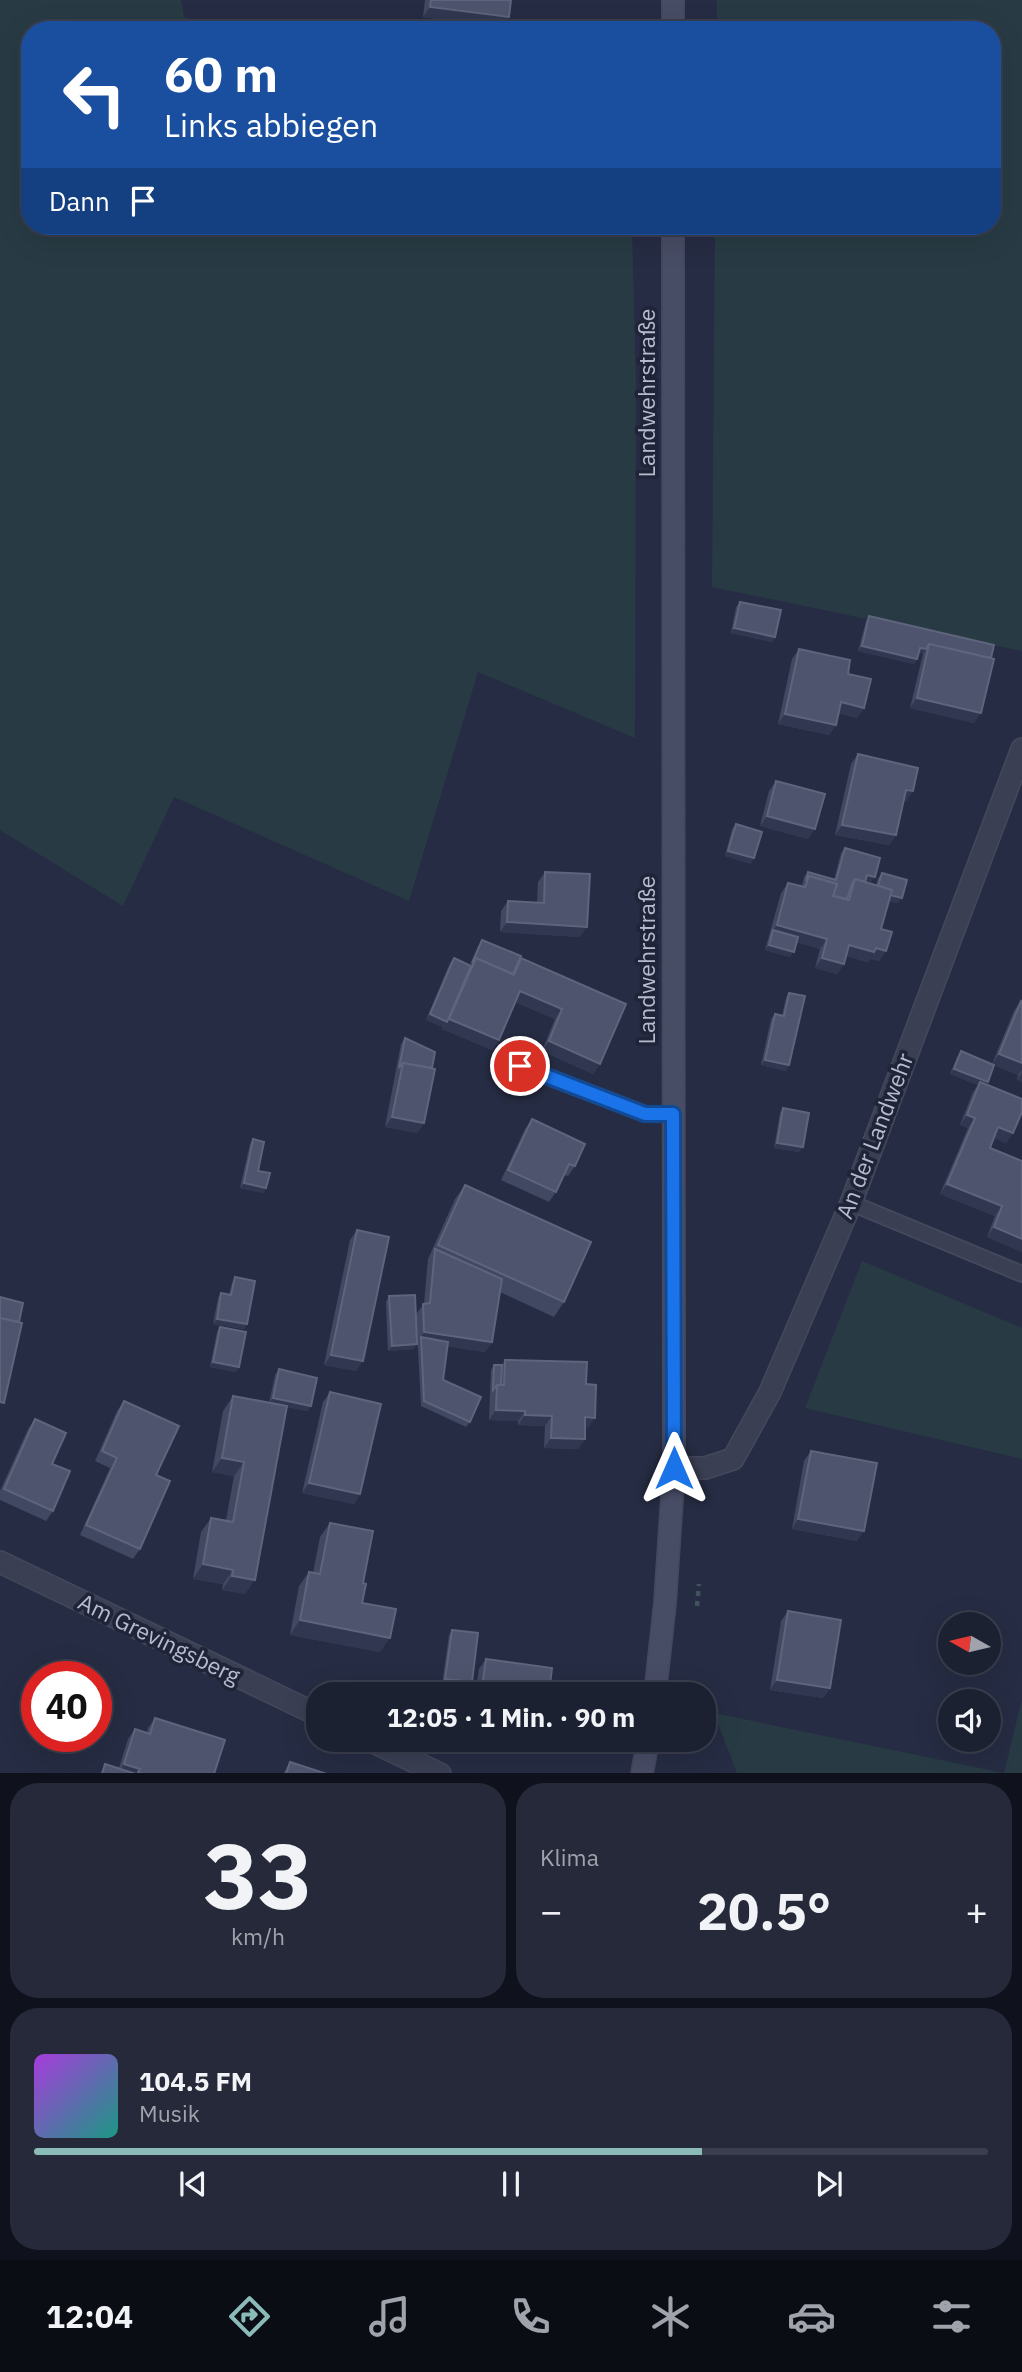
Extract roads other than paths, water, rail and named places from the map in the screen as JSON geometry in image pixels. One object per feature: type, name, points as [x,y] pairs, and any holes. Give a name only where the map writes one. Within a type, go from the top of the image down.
[{"type":"street","points":[[673,0],[673,21]]},
{"type":"street","name":"Landwehrstraße","points":[[656,1682],[674,1468],[673,235]]},
{"type":"street","name":"An der Landwehr","points":[[674,1468],[705,1468],[733,1459],[771,1392],[851,1203],[1022,748]]},
{"type":"street","name":"Am Grevingsberg","points":[[0,1562],[306,1709]]},
{"type":"street","points":[[395,1752],[440,1773]]},
{"type":"street","points":[[642,1773],[646,1752]]},
{"type":"lane","points":[[520,1066],[645,1114],[673,1114]]},
{"type":"lane","points":[[851,1203],[1022,1274]]}]
